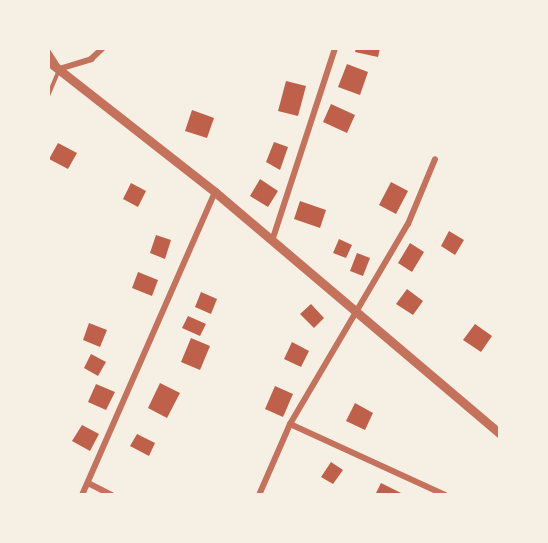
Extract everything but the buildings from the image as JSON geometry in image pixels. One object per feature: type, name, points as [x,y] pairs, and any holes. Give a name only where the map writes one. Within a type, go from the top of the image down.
[{"type":"street","points":[[59,69],[92,59],[103,48]]},
{"type":"street","points":[[272,241],[335,48]]},
{"type":"street","points":[[48,52],[59,69]]},
{"type":"street","points":[[48,61],[215,192],[500,434]]},
{"type":"street","points":[[259,495],[290,424],[408,225],[435,159]]},
{"type":"street","points":[[82,495],[215,192]]},
{"type":"street","points":[[290,424],[445,495]]},
{"type":"street","points":[[88,483],[112,495]]},
{"type":"lane","points":[[48,96],[59,69]]}]
